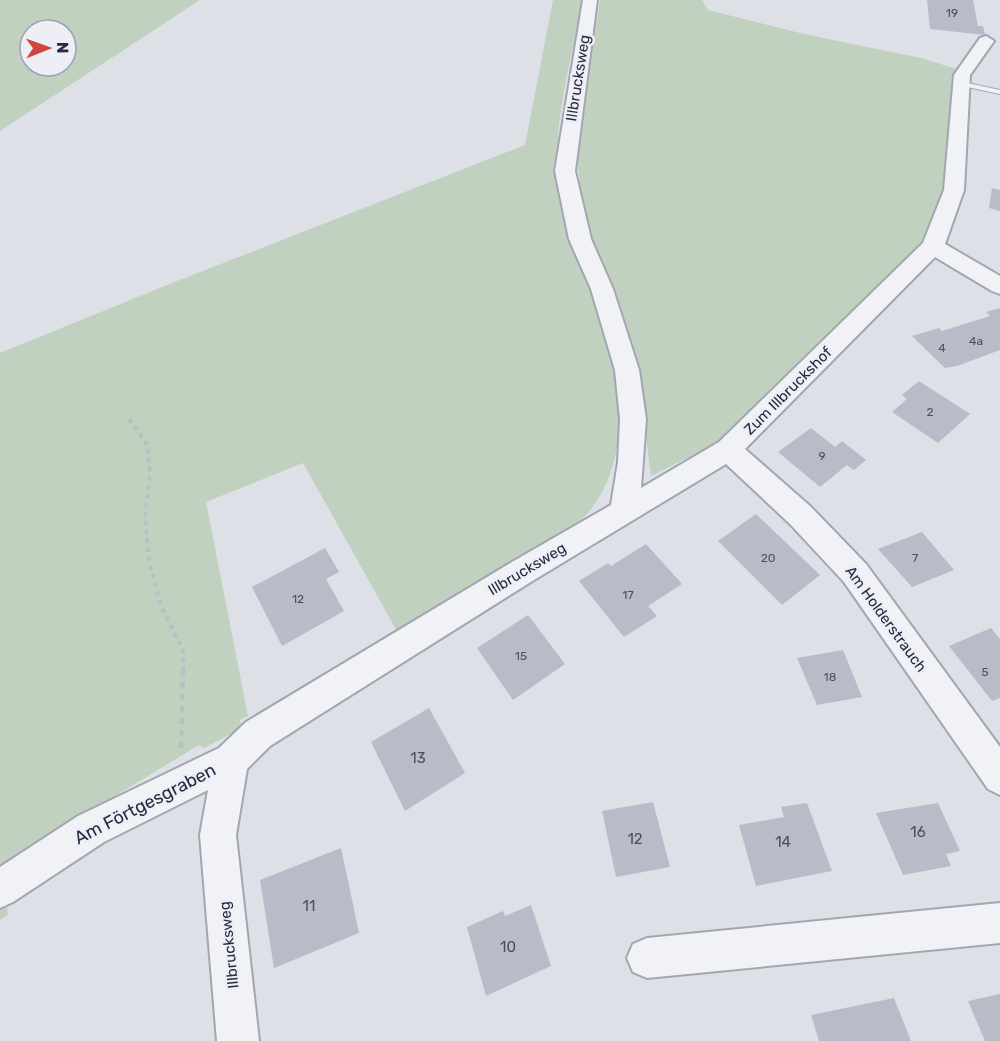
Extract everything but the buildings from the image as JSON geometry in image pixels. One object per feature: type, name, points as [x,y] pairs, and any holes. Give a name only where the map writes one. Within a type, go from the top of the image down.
[{"type":"street","name":"Illbrucksweg","points":[[238,1041],[218,835],[231,760],[258,734],[523,571],[624,512],[631,462],[633,419],[627,370],[602,289],[580,239],[565,171],[590,0]]},
{"type":"street","name":"Zum Illbruckshof","points":[[624,512],[728,450],[933,246],[954,190],[962,75],[986,41]]},
{"type":"street","points":[[933,246],[1000,286]]},
{"type":"street","name":"Am Holderstrauch","points":[[728,450],[800,514],[855,573],[1000,777]]},
{"type":"street","name":"Am Förtgesgraben","points":[[0,889],[91,829],[231,760]]},
{"type":"street","points":[[646,958],[1000,923]]},
{"type":"lane","points":[[960,83],[1000,92]]},
{"type":"path","points":[[129,419],[147,444],[150,474],[146,517],[149,562],[161,606],[183,650],[180,785]]},
{"type":"green space","points":[[0,0],[200,0],[0,131]]},
{"type":"green space","points":[[553,0],[582,0],[559,123],[557,173],[561,210],[602,326],[616,380],[619,408],[618,435],[614,462],[604,488],[589,512],[567,530],[398,633],[303,463],[206,502],[248,716],[240,720],[242,728],[204,748],[199,745],[64,827],[3,872],[8,915],[0,920],[0,353],[525,145]]},
{"type":"green space","points":[[600,0],[702,0],[708,10],[804,34],[921,58],[957,69],[945,188],[923,243],[759,410],[709,447],[651,476],[638,377],[615,300],[584,219],[576,150]]}]
